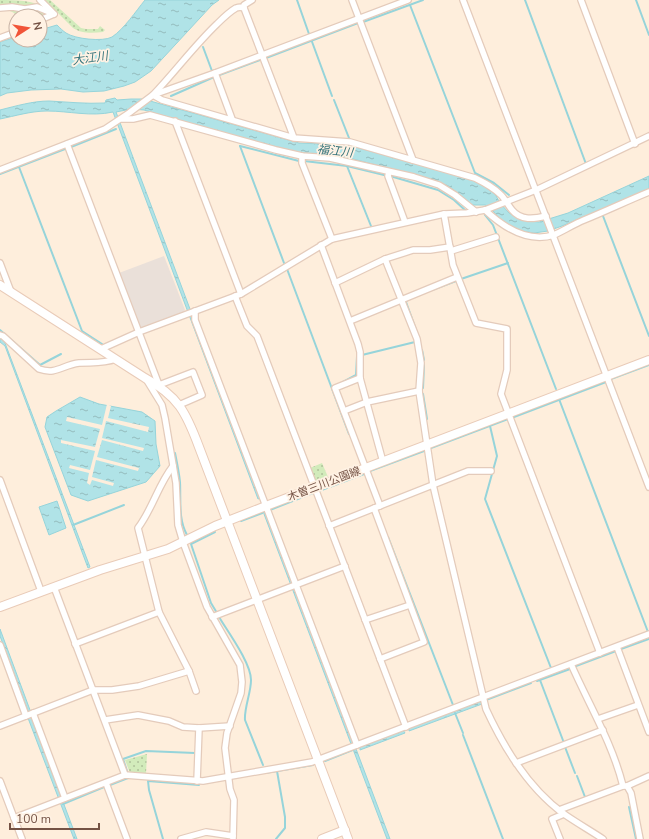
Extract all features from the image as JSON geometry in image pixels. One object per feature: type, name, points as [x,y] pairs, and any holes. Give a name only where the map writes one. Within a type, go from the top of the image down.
[{"type":"street","points":[[40,0],[54,14]]},
{"type":"street","points":[[252,0],[244,5],[244,8],[294,138]]},
{"type":"street","points":[[352,0],[413,160]]},
{"type":"street","points":[[151,96],[216,75],[262,55],[408,0]]},
{"type":"street","points":[[464,0],[649,488]]},
{"type":"street","points":[[581,0],[635,144]]},
{"type":"street","points":[[0,8],[12,7],[25,9],[37,7],[54,14]]},
{"type":"street","points":[[0,170],[105,129],[118,121],[151,96],[167,81],[207,33],[225,16],[236,8],[244,8]]},
{"type":"street","points":[[48,17],[54,14]]},
{"type":"street","points":[[216,75],[232,120]]},
{"type":"street","points":[[151,96],[294,138],[350,142],[475,178],[491,186],[512,211],[519,216],[525,218],[546,217]]},
{"type":"street","points":[[118,121],[150,115],[276,150],[302,156],[330,158],[414,177],[439,185],[455,195],[476,212]]},
{"type":"street","points":[[175,121],[238,295],[247,326],[257,336],[406,727]]},
{"type":"street","points":[[101,349],[138,332],[238,295],[332,239],[444,214],[485,210],[536,190],[649,136]]},
{"type":"street","points":[[67,144],[159,386]]},
{"type":"street","points":[[302,156],[302,163],[332,239]]},
{"type":"street","points":[[389,172],[388,176],[405,222]]},
{"type":"street","points":[[485,210],[494,219],[512,231],[523,235],[534,236],[553,234],[649,192]]},
{"type":"street","points":[[444,214],[457,277],[476,323],[507,329],[507,370],[501,394],[600,653]]},
{"type":"street","points":[[335,283],[385,259],[413,250],[450,249],[496,237]]},
{"type":"street","points":[[321,245],[350,321],[360,352],[360,378],[383,462]]},
{"type":"street","points":[[385,259],[417,339],[421,363],[419,391],[432,485],[486,708],[492,723],[525,777],[550,803],[564,814],[603,839]]},
{"type":"street","points":[[0,263],[11,292]]},
{"type":"street","points":[[350,321],[457,277]]},
{"type":"street","points":[[0,285],[167,391],[179,405],[191,426],[348,839]]},
{"type":"street","points":[[192,313],[266,506],[294,586],[357,745]]},
{"type":"street","points":[[0,335],[3,336],[39,369],[46,372],[79,363],[106,363],[116,359]]},
{"type":"street","name":"木曽三川公園線","points":[[0,607],[100,570],[147,557],[227,521],[649,360]]},
{"type":"street","points":[[159,386],[194,372],[202,395],[179,405]]},
{"type":"street","points":[[145,378],[162,405],[176,483],[178,525],[183,542],[204,601],[240,665],[242,682],[241,693],[230,726],[226,733],[224,748],[228,777],[234,800],[233,838],[206,832],[185,838]]},
{"type":"street","points":[[360,378],[335,388],[380,506]]},
{"type":"street","points":[[344,411],[367,402],[419,391]]},
{"type":"street","points":[[173,466],[166,475],[147,516],[138,528],[147,557],[160,612],[189,670],[196,691]]},
{"type":"street","points":[[329,526],[468,471],[491,471]]},
{"type":"street","points":[[0,480],[41,591]]},
{"type":"street","points":[[374,508],[424,642],[380,659]]},
{"type":"street","points":[[212,617],[344,566]]},
{"type":"street","points":[[54,587],[125,775]]},
{"type":"street","points":[[365,620],[410,605]]},
{"type":"street","points":[[75,644],[160,612]]},
{"type":"street","points":[[14,818],[125,775],[203,781],[312,762],[649,634]]},
{"type":"street","points":[[0,645],[62,800]]},
{"type":"street","points":[[617,646],[649,732]]},
{"type":"street","points":[[571,664],[603,730],[625,786],[630,794],[640,839]]},
{"type":"street","points":[[0,726],[94,690],[112,690],[139,686],[189,670]]},
{"type":"street","points":[[598,720],[638,705]]},
{"type":"street","points":[[105,720],[138,715],[169,721],[182,727],[199,728],[230,726]]},
{"type":"street","points":[[197,781],[199,728]]},
{"type":"street","points":[[516,763],[603,730]]},
{"type":"street","points":[[559,810],[649,776]]},
{"type":"street","points":[[0,781],[22,839]]},
{"type":"street","points":[[106,783],[127,839]]},
{"type":"street","points":[[560,839],[552,819],[564,814]]},
{"type":"street","points":[[322,839],[345,830]]},
{"type":"shaded area","points":[[164,256],[185,310],[183,313],[143,329],[139,327],[119,273]]},
{"type":"green space","points":[[0,0],[18,0],[35,3],[45,8],[0,7]]},
{"type":"green space","points":[[45,0],[50,0],[81,28],[98,29],[100,26],[105,30],[103,32],[91,33],[76,30]]},
{"type":"green space","points":[[322,463],[328,477],[315,482],[310,468]]},
{"type":"green space","points":[[147,754],[146,774],[130,773],[125,760]]},
{"type":"water","name":"大江川","points":[[145,0],[219,0],[212,5],[151,71],[135,82],[104,91],[83,92],[61,89],[31,90],[7,93],[0,96],[0,42],[8,40],[8,48],[48,48],[48,28],[57,25],[66,33],[76,37],[96,40],[108,39],[130,20]]},
{"type":"water","name":"福江川","points":[[115,98],[117,100],[143,99],[299,143],[348,145],[477,181],[495,194],[500,203],[509,213],[521,220],[539,222],[568,213],[649,176],[649,189],[562,226],[548,231],[534,233],[511,228],[498,217],[490,207],[485,205],[472,205],[450,187],[436,181],[342,156],[301,153],[144,110],[131,109],[116,112],[261,498],[258,499],[113,112],[88,114],[41,111],[0,119],[0,110],[31,103],[49,101],[105,103],[106,100]]},
{"type":"water","points":[[0,338],[5,343],[90,567],[88,568],[5,346],[0,342]]},
{"type":"water","points":[[80,397],[99,404],[142,412],[155,421],[156,444],[160,466],[146,482],[88,501],[71,495],[45,427],[47,417]]},
{"type":"water","points":[[57,501],[66,528],[49,535],[39,507]]},
{"type":"water","points":[[267,513],[390,839],[387,839],[264,514]]},
{"type":"water","points":[[0,629],[77,839],[74,839],[28,718],[28,711],[0,636]]},
{"type":"water","points":[[480,701],[482,704],[409,731],[409,728]]},
{"type":"water","points":[[403,730],[405,733],[360,750],[360,747]]},
{"type":"pier","points":[[107,404],[111,406],[108,418],[149,427],[148,432],[106,421],[102,438],[144,448],[143,451],[102,440],[97,457],[139,468],[138,471],[96,460],[92,477],[114,483],[113,486],[92,480],[90,485],[87,483],[89,473],[69,468],[70,465],[90,470],[95,451],[61,443],[61,440],[95,447],[100,429],[66,421],[67,417],[102,425]]},
{"type":"waterway","points":[[297,0],[309,34]]},
{"type":"waterway","points":[[363,22],[423,0]]},
{"type":"waterway","points":[[525,0],[586,164]]},
{"type":"waterway","points":[[636,0],[649,35]]},
{"type":"waterway","points":[[410,5],[475,173],[494,183],[509,195]]},
{"type":"waterway","points":[[266,58],[358,23]]},
{"type":"waterway","points":[[311,39],[332,96]]},
{"type":"waterway","points":[[203,47],[212,71]]},
{"type":"waterway","points":[[171,96],[214,77],[260,60]]},
{"type":"waterway","points":[[334,100],[349,138]]},
{"type":"waterway","points":[[71,147],[116,129]]},
{"type":"waterway","points":[[240,146],[284,263]]},
{"type":"waterway","points":[[240,146],[299,161]]},
{"type":"waterway","points":[[0,174],[65,149]]},
{"type":"waterway","points":[[304,161],[347,166],[384,175]]},
{"type":"waterway","points":[[347,166],[371,226]]},
{"type":"waterway","points":[[19,167],[82,331],[102,344]]},
{"type":"waterway","points":[[390,176],[438,190],[454,200],[466,211]]},
{"type":"waterway","points":[[485,215],[493,225],[556,389]]},
{"type":"waterway","points":[[603,216],[649,336]]},
{"type":"waterway","points":[[461,279],[508,263]]},
{"type":"waterway","points":[[287,269],[349,434]]},
{"type":"waterway","points":[[432,290],[456,281]]},
{"type":"waterway","points":[[408,299],[406,302],[419,338]]},
{"type":"waterway","points":[[0,330],[40,365],[61,354]]},
{"type":"waterway","points":[[362,355],[415,342]]},
{"type":"waterway","points":[[422,350],[424,360]]},
{"type":"waterway","points":[[343,382],[356,375],[358,356]]},
{"type":"waterway","points":[[423,388],[424,365]]},
{"type":"waterway","points":[[611,379],[649,365]]},
{"type":"waterway","points":[[514,417],[606,382]]},
{"type":"waterway","points":[[423,394],[427,419]]},
{"type":"waterway","points":[[559,399],[648,632]]},
{"type":"waterway","points":[[431,448],[508,419]]},
{"type":"waterway","points":[[490,426],[497,456],[485,499],[551,668]]},
{"type":"waterway","points":[[370,471],[424,451]]},
{"type":"waterway","points":[[175,453],[179,471],[181,516],[187,535]]},
{"type":"waterway","points":[[319,491],[364,474]]},
{"type":"waterway","points":[[270,510],[313,493]]},
{"type":"waterway","points":[[73,525],[124,505]]},
{"type":"waterway","points":[[241,521],[265,512]]},
{"type":"waterway","points":[[215,532],[191,544],[211,603],[217,613]]},
{"type":"waterway","points":[[388,537],[453,705]]},
{"type":"waterway","points":[[219,617],[243,657],[250,673],[251,685],[245,720],[263,765]]},
{"type":"waterway","points":[[621,649],[649,639]]},
{"type":"waterway","points":[[576,666],[616,651]]},
{"type":"waterway","points":[[537,681],[570,669]]},
{"type":"waterway","points":[[540,680],[564,743]]},
{"type":"waterway","points":[[486,700],[531,683]]},
{"type":"waterway","points":[[455,713],[463,733]]},
{"type":"waterway","points":[[463,735],[503,839]]},
{"type":"waterway","points":[[565,747],[575,773]]},
{"type":"waterway","points":[[325,761],[355,749]]},
{"type":"waterway","points":[[127,771],[123,759],[146,751],[195,753]]},
{"type":"waterway","points":[[265,773],[313,765]]},
{"type":"waterway","points":[[276,839],[285,828],[285,817],[277,771]]},
{"type":"waterway","points":[[577,776],[585,797]]},
{"type":"waterway","points":[[110,785],[128,778]]},
{"type":"waterway","points":[[163,839],[149,790],[148,781],[199,785]]},
{"type":"waterway","points":[[63,804],[104,787]]},
{"type":"waterway","points":[[629,807],[636,839]]}]
